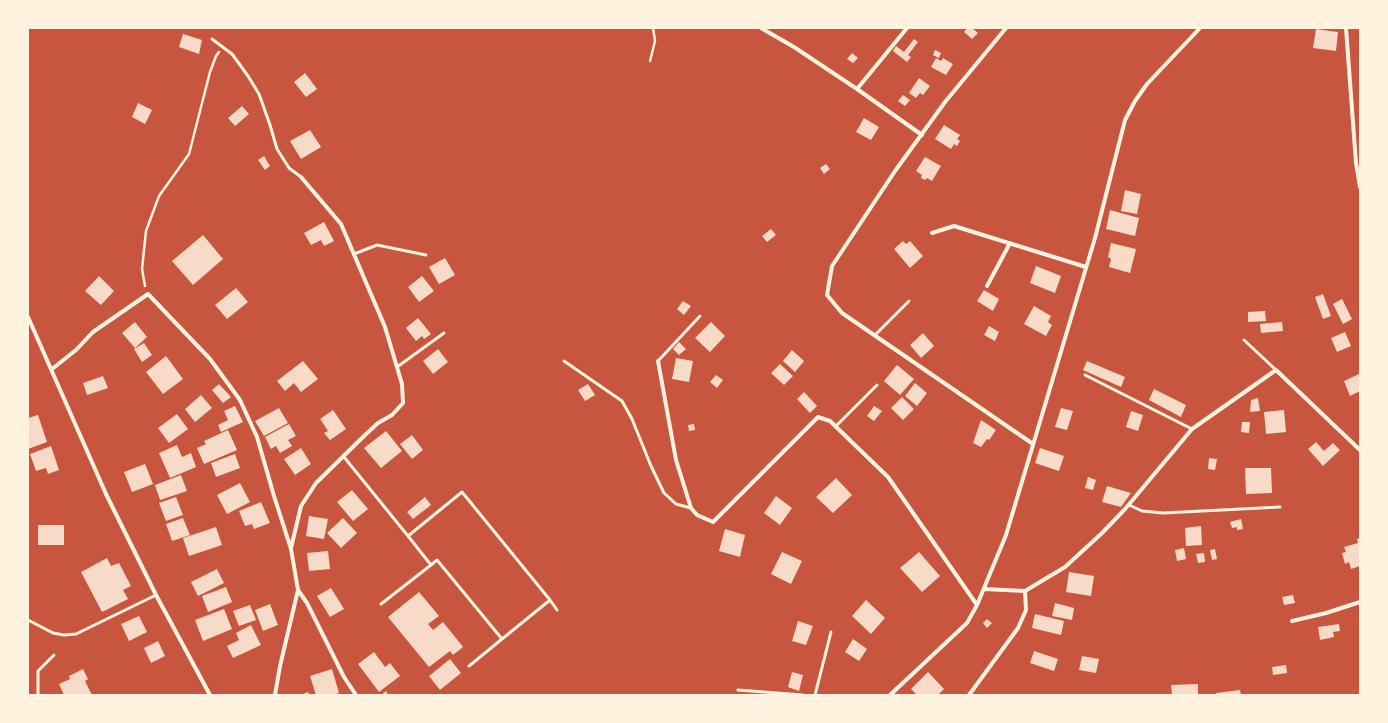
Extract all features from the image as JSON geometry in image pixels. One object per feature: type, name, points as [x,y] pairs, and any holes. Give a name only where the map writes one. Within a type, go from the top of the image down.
[{"type":"street","points":[[761,28],[794,47],[922,135]]},
{"type":"street","points":[[857,89],[907,28]]},
{"type":"street","points":[[1006,28],[944,102],[832,266],[827,295],[842,313],[1033,444]]},
{"type":"street","points":[[890,695],[967,623],[977,605],[1006,534],[1086,267],[1125,120],[1135,101],[1147,84],[1200,28]]},
{"type":"street","points":[[1346,28],[1356,163],[1360,187]]},
{"type":"street","points":[[291,549],[301,506],[316,483],[378,423],[392,415],[403,403],[402,384],[385,327],[341,224],[301,177]]},
{"type":"street","points":[[932,233],[954,226],[1086,267]]},
{"type":"street","points":[[987,286],[1010,243]]},
{"type":"street","points":[[52,369],[76,350],[93,332],[148,294],[210,359],[240,400],[257,437],[291,549],[298,590],[280,666],[275,695]]},
{"type":"street","points":[[28,317],[106,494],[156,595],[210,695]]},
{"type":"street","points":[[658,361],[676,460],[691,508],[697,515],[713,522],[818,417],[830,421],[836,426],[888,477],[977,605]]},
{"type":"street","points":[[984,589],[1025,591],[1065,567],[1102,533],[1129,505],[1192,429],[1276,370],[1360,450]]},
{"type":"street","points":[[298,590],[307,603],[344,677],[356,695]]},
{"type":"street","points":[[969,695],[1018,628],[1026,610],[1025,591]]},
{"type":"street","points":[[1292,621],[1326,614],[1360,602]]},
{"type":"lane","points":[[212,39],[232,54],[248,76],[259,94],[270,125],[276,149],[289,168],[301,177]]},
{"type":"lane","points":[[354,254],[377,245],[426,255]]},
{"type":"lane","points":[[874,336],[909,300]]},
{"type":"lane","points":[[658,361],[700,316]]},
{"type":"lane","points":[[397,367],[444,333]]},
{"type":"lane","points":[[1244,340],[1276,370]]},
{"type":"lane","points":[[564,361],[622,401],[632,419],[651,466],[664,493],[676,504],[691,508]]},
{"type":"lane","points":[[1085,375],[1192,429]]},
{"type":"lane","points":[[836,426],[877,385]]},
{"type":"lane","points":[[344,457],[431,565]]},
{"type":"lane","points":[[408,536],[462,492],[557,610]]},
{"type":"lane","points":[[1129,505],[1142,511],[1163,513],[1280,507]]},
{"type":"lane","points":[[381,604],[437,560],[502,639]]},
{"type":"lane","points":[[28,620],[53,633],[76,634],[156,595]]},
{"type":"lane","points":[[469,666],[550,600]]},
{"type":"lane","points":[[815,695],[831,632]]},
{"type":"lane","points":[[38,695],[38,671],[54,655]]},
{"type":"lane","points":[[738,690],[803,695]]},
{"type":"path","points":[[650,61],[655,42],[654,28]]},
{"type":"path","points":[[148,294],[144,284],[142,269],[146,231],[159,196],[189,154],[210,72],[216,56],[223,47]]},
{"type":"building","points":[[967,28],[972,28],[978,33],[972,39],[964,32]]},
{"type":"building","points":[[1316,29],[1338,32],[1336,51],[1313,48]]},
{"type":"building","points":[[183,34],[202,40],[199,54],[179,47]]},
{"type":"building","points":[[914,39],[918,42],[908,55],[911,57],[907,62],[893,51],[896,46],[904,52]]},
{"type":"building","points":[[935,50],[941,53],[939,58],[933,55]]},
{"type":"building","points":[[852,53],[858,58],[853,63],[847,59]]},
{"type":"building","points":[[936,58],[941,61],[943,58],[953,64],[946,75],[931,67]]},
{"type":"building","points":[[305,73],[317,89],[306,97],[294,82]]},
{"type":"building","points":[[919,78],[930,86],[923,95],[920,93],[916,98],[909,93]]},
{"type":"building","points":[[903,95],[910,100],[905,106],[898,101]]},
{"type":"building","points":[[138,103],[152,110],[145,124],[132,117]]},
{"type":"building","points":[[242,106],[249,114],[235,126],[228,118]]},
{"type":"building","points":[[864,118],[879,127],[871,140],[856,132]]},
{"type":"building","points":[[944,125],[960,135],[957,139],[960,141],[957,146],[954,144],[951,149],[935,139]]},
{"type":"building","points":[[310,130],[321,147],[301,159],[290,141]]},
{"type":"building","points":[[264,156],[270,166],[265,170],[258,160]]},
{"type":"building","points":[[925,157],[941,166],[932,181],[927,178],[925,180],[921,178],[922,175],[916,171]]},
{"type":"building","points":[[826,164],[830,169],[824,174],[820,168]]},
{"type":"building","points":[[1125,190],[1141,194],[1137,214],[1121,211]]},
{"type":"building","points":[[1110,210],[1139,218],[1135,236],[1106,229]]},
{"type":"building","points":[[324,222],[334,241],[324,246],[321,240],[311,245],[304,233]]},
{"type":"building","points":[[771,229],[776,235],[767,242],[762,236]]},
{"type":"building","points":[[203,235],[223,259],[193,285],[172,261]]},
{"type":"building","points":[[903,241],[906,244],[910,241],[923,256],[910,268],[894,249]]},
{"type":"building","points":[[1111,243],[1136,249],[1130,273],[1109,267],[1111,259],[1108,257]]},
{"type":"building","points":[[445,258],[455,275],[439,284],[429,267]]},
{"type":"building","points":[[1036,266],[1061,276],[1055,293],[1030,283]]},
{"type":"building","points":[[99,276],[114,291],[101,305],[85,291]]},
{"type":"building","points":[[422,276],[434,291],[419,302],[408,287]]},
{"type":"building","points":[[236,288],[248,302],[227,319],[215,305]]},
{"type":"building","points":[[984,290],[999,299],[993,311],[977,301]]},
{"type":"building","points":[[1323,294],[1331,316],[1323,319],[1315,297]]},
{"type":"building","points":[[1342,299],[1352,319],[1343,324],[1333,304]]},
{"type":"building","points":[[683,301],[691,306],[684,315],[677,309]]},
{"type":"building","points":[[1034,306],[1051,316],[1048,322],[1052,325],[1046,336],[1024,324]]},
{"type":"building","points":[[1265,311],[1266,321],[1248,322],[1248,312]]},
{"type":"building","points":[[418,318],[431,334],[424,339],[422,336],[416,341],[406,328]]},
{"type":"building","points":[[135,322],[147,337],[135,348],[122,333]]},
{"type":"building","points":[[711,322],[725,336],[710,352],[695,338]]},
{"type":"building","points":[[1282,322],[1283,331],[1261,333],[1260,324]]},
{"type":"building","points":[[989,326],[999,332],[995,341],[984,335]]},
{"type":"building","points":[[1345,332],[1351,346],[1337,352],[1331,338]]},
{"type":"building","points":[[923,333],[934,346],[921,358],[910,345]]},
{"type":"building","points":[[679,342],[686,349],[679,355],[673,349]]},
{"type":"building","points":[[144,343],[152,355],[142,362],[134,349]]},
{"type":"building","points":[[438,349],[448,362],[433,374],[423,361]]},
{"type":"building","points":[[792,350],[804,361],[795,372],[783,361]]},
{"type":"building","points":[[166,356],[183,379],[163,394],[146,372]]},
{"type":"building","points":[[676,358],[693,361],[689,382],[672,379]]},
{"type":"building","points":[[303,361],[318,379],[301,392],[294,383],[285,391],[277,381]]},
{"type":"building","points":[[1087,361],[1125,377],[1121,387],[1083,370]]},
{"type":"building","points":[[780,364],[793,376],[784,385],[771,373]]},
{"type":"building","points":[[897,365],[914,379],[900,395],[884,381]]},
{"type":"building","points":[[1359,374],[1360,391],[1350,396],[1344,381]]},
{"type":"building","points":[[716,375],[723,380],[717,388],[710,382]]},
{"type":"building","points":[[103,376],[108,388],[87,395],[83,383]]},
{"type":"building","points":[[915,383],[927,393],[917,406],[905,396]]},
{"type":"building","points":[[219,384],[231,397],[223,403],[212,390]]},
{"type":"building","points":[[588,384],[595,395],[585,401],[578,390]]},
{"type":"building","points":[[1154,389],[1186,405],[1181,417],[1149,400]]},
{"type":"building","points":[[804,392],[817,406],[810,413],[797,399]]},
{"type":"building","points":[[201,395],[212,408],[195,422],[185,409]]},
{"type":"building","points":[[902,397],[914,409],[903,420],[891,408]]},
{"type":"building","points":[[1258,398],[1260,411],[1250,412],[1251,400]]},
{"type":"building","points":[[235,406],[243,422],[221,432],[218,425],[228,420],[224,411]]},
{"type":"building","points":[[874,406],[882,411],[874,421],[867,416]]},
{"type":"building","points":[[279,408],[288,423],[264,436],[255,421]]},
{"type":"building","points":[[1061,408],[1073,411],[1067,430],[1055,427]]},
{"type":"building","points":[[333,410],[346,429],[330,440],[324,433],[328,431],[320,419]]},
{"type":"building","points":[[1284,410],[1286,432],[1266,434],[1264,412]]},
{"type":"building","points":[[1131,411],[1143,415],[1138,431],[1126,427]]},
{"type":"building","points":[[177,414],[188,429],[169,443],[158,428]]},
{"type":"building","points":[[38,415],[47,442],[28,449],[28,418]]},
{"type":"building","points":[[981,420],[996,430],[989,440],[987,439],[981,447],[973,443]]},
{"type":"building","points":[[1242,422],[1250,422],[1249,433],[1241,432]]},
{"type":"building","points":[[289,424],[296,436],[288,440],[292,446],[280,453],[276,446],[271,449],[265,437]]},
{"type":"building","points":[[694,424],[695,430],[689,431],[688,425]]},
{"type":"building","points":[[228,430],[237,450],[204,464],[197,448],[206,444],[204,441]]},
{"type":"building","points":[[386,431],[402,451],[381,468],[364,448]]},
{"type":"building","points":[[412,435],[423,450],[412,459],[400,444]]},
{"type":"building","points":[[1316,442],[1324,451],[1333,443],[1340,450],[1323,466],[1308,449]]},
{"type":"building","points":[[177,445],[182,457],[191,453],[196,467],[170,478],[159,453]]},
{"type":"building","points":[[51,446],[59,470],[48,474],[46,468],[36,471],[30,454]]},
{"type":"building","points":[[301,448],[311,464],[295,475],[284,459]]},
{"type":"building","points":[[1040,448],[1064,456],[1059,471],[1035,463]]},
{"type":"building","points":[[235,454],[240,468],[216,477],[211,463]]},
{"type":"building","points":[[1209,458],[1217,459],[1215,470],[1208,469]]},
{"type":"building","points":[[145,464],[153,484],[132,492],[124,472]]},
{"type":"building","points":[[1245,468],[1271,468],[1272,493],[1246,494]]},
{"type":"building","points":[[181,475],[187,491],[160,500],[155,485]]},
{"type":"building","points":[[1088,477],[1096,480],[1093,490],[1085,488]]},
{"type":"building","points":[[836,478],[852,495],[833,513],[816,497]]},
{"type":"building","points":[[240,483],[250,502],[227,514],[217,495]]},
{"type":"building","points":[[1107,486],[1131,493],[1121,507],[1102,502]]},
{"type":"building","points":[[352,490],[368,509],[353,521],[337,502]]},
{"type":"building","points":[[776,496],[792,508],[780,525],[764,513]]},
{"type":"building","points":[[176,497],[183,515],[166,521],[159,503]]},
{"type":"building","points":[[425,497],[431,505],[413,519],[407,512]]},
{"type":"building","points":[[261,502],[270,523],[254,529],[252,524],[245,526],[239,511]]},
{"type":"building","points":[[309,516],[328,519],[324,539],[306,536]]},
{"type":"building","points":[[183,518],[190,535],[172,541],[166,524]]},
{"type":"building","points":[[343,518],[357,533],[341,548],[327,533]]},
{"type":"building","points":[[1241,519],[1243,529],[1237,530],[1237,527],[1232,528],[1230,522]]},
{"type":"building","points":[[38,525],[64,525],[64,545],[38,545]]},
{"type":"building","points":[[1201,526],[1202,545],[1186,546],[1185,528]]},
{"type":"building","points":[[216,527],[222,545],[189,556],[183,538]]},
{"type":"building","points":[[725,529],[745,535],[740,557],[719,551]]},
{"type":"building","points":[[1360,538],[1360,566],[1351,569],[1349,562],[1345,564],[1342,553],[1346,552],[1344,547],[1358,543],[1357,539]]},
{"type":"building","points":[[1184,548],[1186,559],[1177,561],[1175,550]]},
{"type":"building","points":[[1215,549],[1217,559],[1212,560],[1210,550]]},
{"type":"building","points":[[328,551],[330,569],[309,571],[307,553]]},
{"type":"building","points":[[782,552],[802,561],[791,584],[771,574]]},
{"type":"building","points":[[919,552],[940,576],[922,592],[900,568]]},
{"type":"building","points":[[1204,553],[1205,562],[1198,563],[1196,554]]},
{"type":"building","points":[[107,558],[111,566],[119,563],[131,586],[123,590],[128,599],[102,612],[81,572]]},
{"type":"building","points":[[217,569],[224,583],[198,596],[191,582]]},
{"type":"building","points":[[1069,572],[1094,576],[1091,596],[1066,592]]},
{"type":"building","points":[[226,587],[232,602],[208,612],[202,596]]},
{"type":"building","points":[[331,588],[344,609],[330,617],[317,596]]},
{"type":"building","points":[[419,592],[439,616],[428,624],[433,630],[443,622],[463,647],[453,655],[450,651],[429,667],[388,617]]},
{"type":"building","points":[[1293,595],[1295,603],[1284,605],[1282,597]]},
{"type":"building","points":[[866,600],[885,618],[871,634],[852,616]]},
{"type":"building","points":[[1055,603],[1074,608],[1072,620],[1052,616]]},
{"type":"building","points":[[270,604],[278,625],[263,631],[255,610]]},
{"type":"building","points":[[250,605],[256,620],[239,626],[233,611]]},
{"type":"building","points":[[224,609],[232,629],[203,641],[195,620]]},
{"type":"building","points":[[1035,614],[1064,621],[1061,635],[1032,628]]},
{"type":"building","points":[[139,616],[147,632],[129,641],[121,624]]},
{"type":"building","points":[[987,619],[992,623],[987,628],[983,623]]},
{"type":"building","points":[[798,621],[813,626],[806,645],[792,641]]},
{"type":"building","points":[[1339,624],[1340,631],[1333,632],[1334,637],[1320,640],[1318,627]]},
{"type":"building","points":[[251,625],[261,645],[233,658],[227,646],[239,640],[236,633]]},
{"type":"building","points":[[853,639],[867,649],[859,661],[845,652]]},
{"type":"building","points":[[158,641],[165,656],[151,663],[144,648]]},
{"type":"building","points":[[1034,651],[1058,659],[1054,671],[1030,663]]},
{"type":"building","points":[[374,652],[385,667],[390,663],[400,676],[379,692],[358,664]]},
{"type":"building","points":[[1082,656],[1099,659],[1096,673],[1079,670]]},
{"type":"building","points":[[450,659],[461,673],[440,690],[429,676]]},
{"type":"building","points":[[1286,665],[1287,673],[1273,675],[1272,667]]},
{"type":"building","points":[[83,669],[88,679],[85,681],[92,695],[64,695],[59,684],[70,679],[69,676]]},
{"type":"building","points":[[332,669],[339,693],[334,695],[316,695],[310,676]]},
{"type":"building","points":[[792,672],[803,675],[799,691],[788,687]]},
{"type":"building","points":[[928,672],[944,689],[938,695],[917,695],[911,689]]},
{"type":"building","points":[[1198,684],[1198,695],[1172,695],[1171,685]]},
{"type":"building","points":[[1240,690],[1241,695],[1216,695],[1216,693]]},
{"type":"building","points":[[386,691],[388,695],[381,695]]},
{"type":"building","points":[[308,692],[310,695],[300,695]]}]
